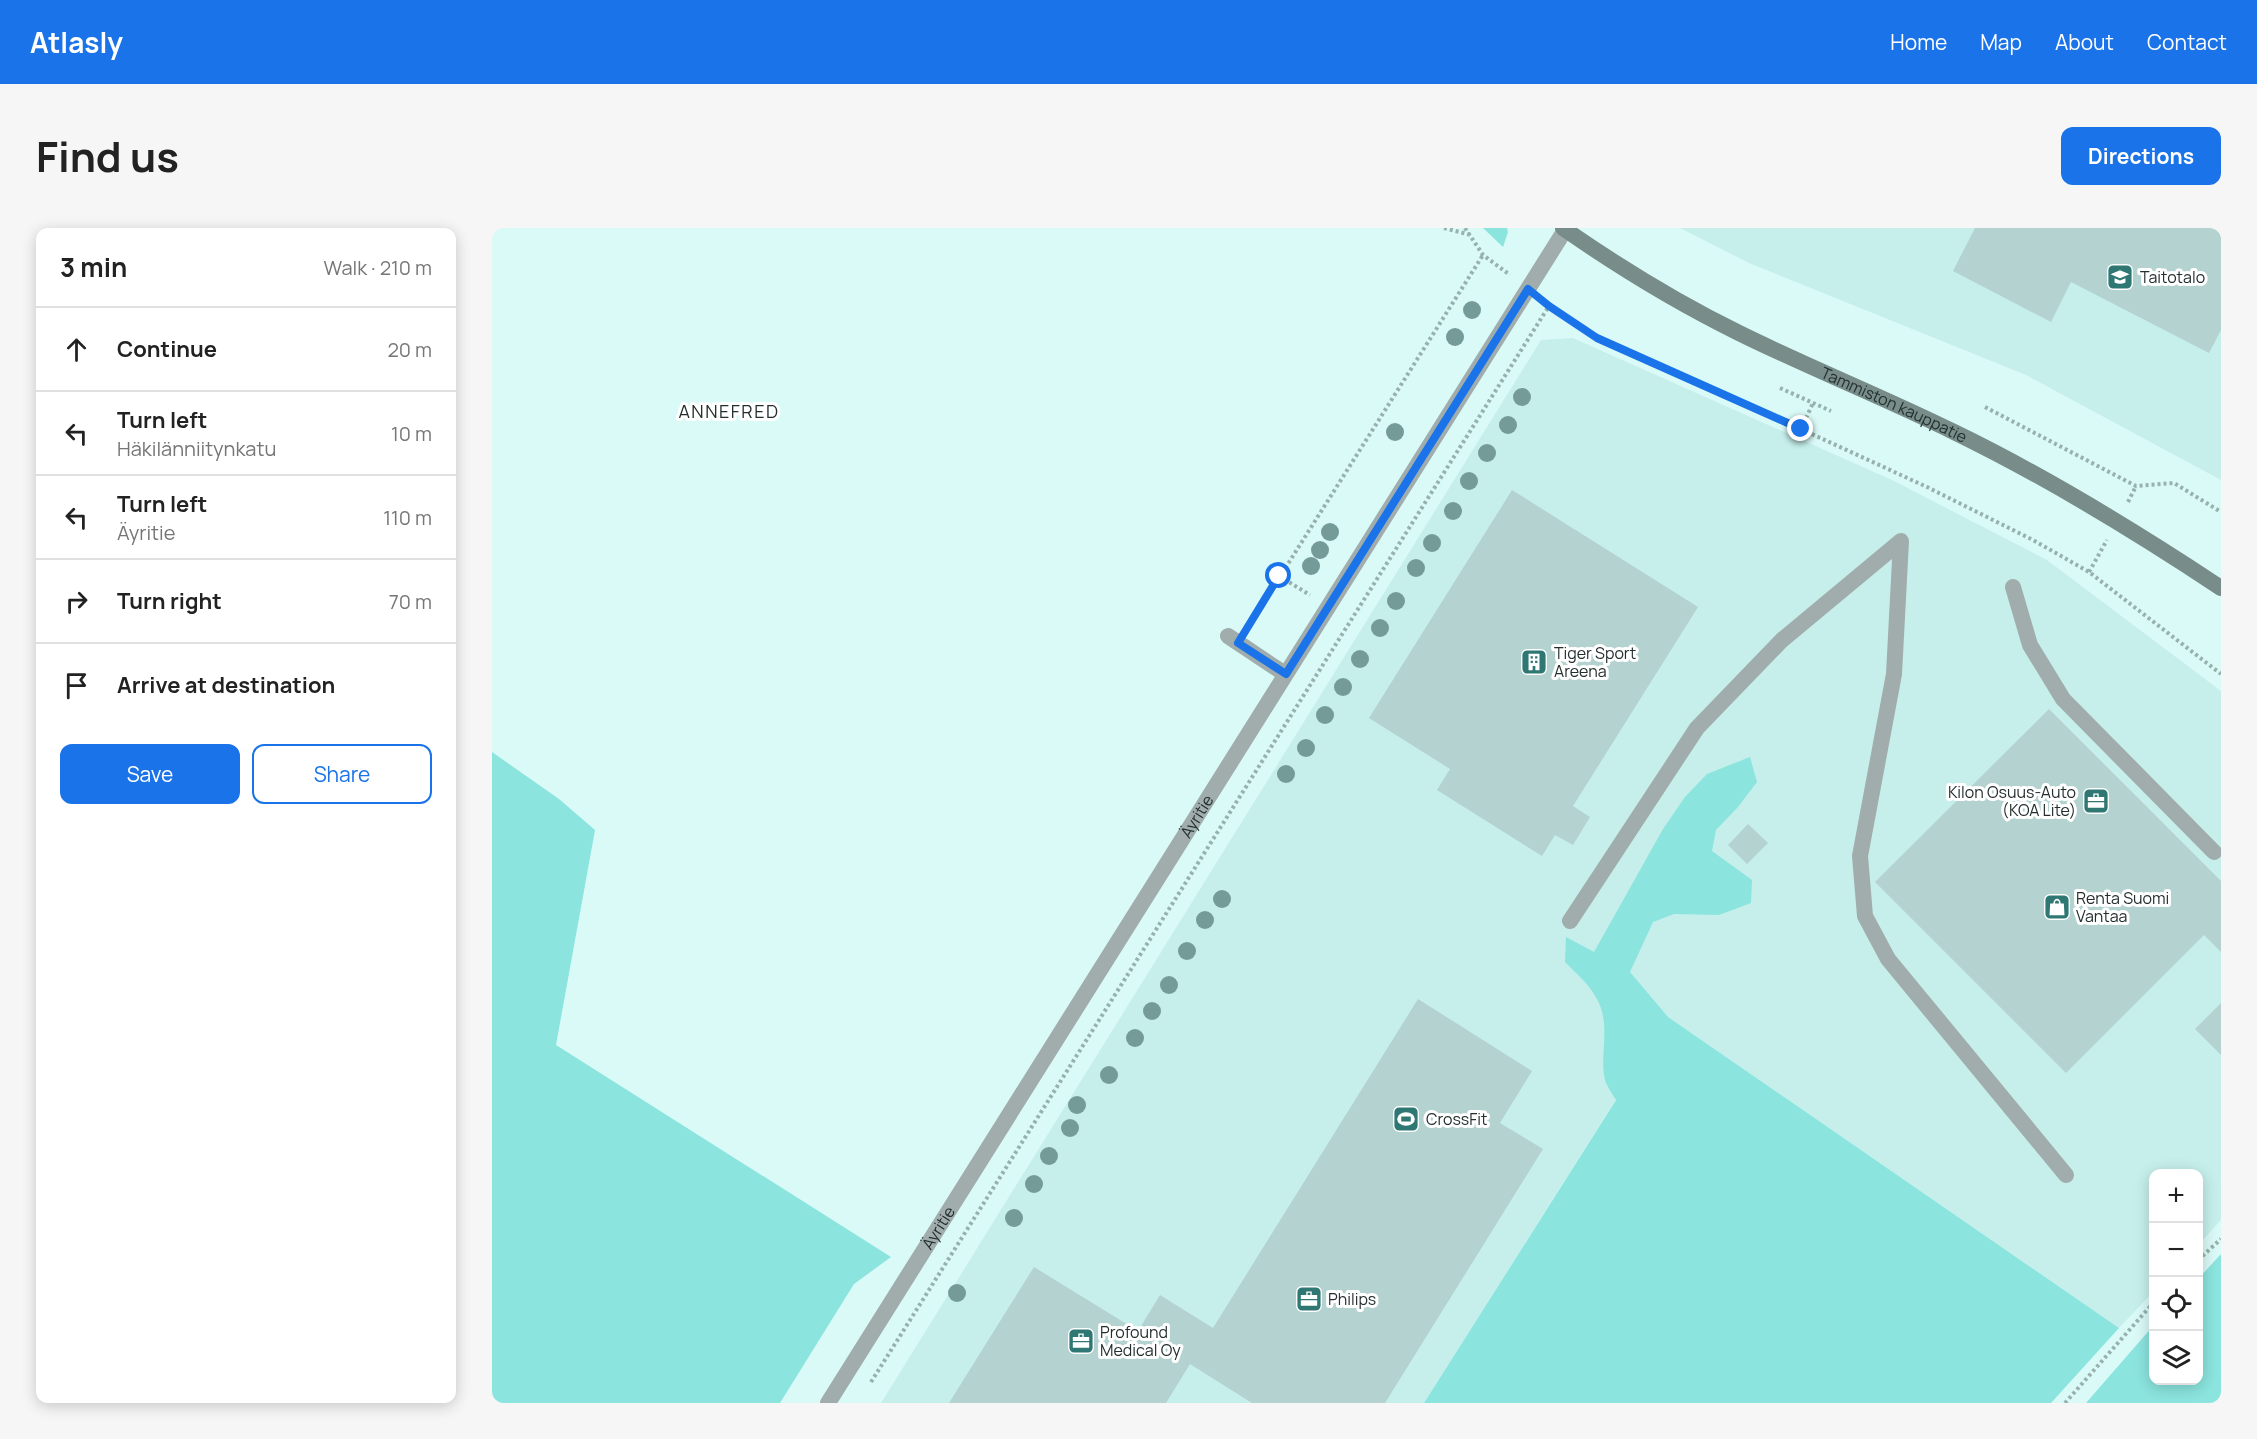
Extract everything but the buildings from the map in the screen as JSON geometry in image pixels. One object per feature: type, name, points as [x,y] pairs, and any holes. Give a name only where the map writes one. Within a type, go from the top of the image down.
[{"type":"main road","name":"Tammiston kauppatie","points":[[1564,229],[1660,290],[1739,333],[1955,432],[2058,486],[2118,521],[2221,588]]},
{"type":"street","name":"Äyritie","points":[[828,1403],[1564,229]]},
{"type":"street","points":[[1570,921],[1697,728],[1782,640],[1901,541],[1894,674],[1860,856],[1865,916],[1888,959],[2066,1175]]},
{"type":"street","points":[[2013,587],[2030,645],[2063,699],[2214,852]]},
{"type":"street","points":[[1233,639],[1286,674]]},
{"type":"path","points":[[1446,228],[1471,236]]},
{"type":"path","points":[[1465,228],[1484,255],[1549,306],[1597,338],[1801,429],[2033,540],[2089,572],[2221,674]]},
{"type":"path","points":[[1233,639],[1484,255]]},
{"type":"path","points":[[870,1383],[1549,306]]},
{"type":"path","points":[[1780,388],[1830,411]]},
{"type":"path","points":[[1801,429],[1813,403]]},
{"type":"path","points":[[1985,407],[2136,486],[2174,483],[2221,512]]},
{"type":"path","points":[[2203,1256],[2221,1239]]},
{"type":"path","points":[[2065,1403],[2149,1308]]},
{"type":"shaded area","points":[[1483,228],[1507,228],[1508,232],[1503,247]]},
{"type":"shaded area","points":[[1680,228],[2221,228],[2221,480],[2026,375],[1749,263]]},
{"type":"shaded area","points":[[1573,338],[1892,480],[2047,560],[2221,691],[2221,1220],[2203,1240],[2203,1169],[2149,1169],[2149,1296],[2119,1328],[1668,1017],[1424,1403],[881,1403],[1541,340]]},
{"type":"shaded area","points":[[492,752],[559,799],[595,830],[556,1045],[891,1257],[854,1284],[780,1403],[492,1403]]},
{"type":"shaded area","points":[[1750,757],[1757,782],[1716,830],[1712,851],[1752,880],[1751,903],[1719,915],[1674,914],[1653,922],[1630,972],[1668,1017],[2119,1328],[2051,1403],[1424,1403],[1616,1100],[1606,1083],[1604,1071],[1602,1011],[1591,990],[1565,962],[1566,937],[1594,952],[1663,829],[1685,797],[1707,774]]},
{"type":"shaded area","points":[[2221,1254],[2221,1400],[2219,1403],[2086,1403],[2149,1331],[2149,1385],[2203,1385],[2203,1274]]},
{"type":"place","name":"Taitotalo","points":[[2120,277]]},
{"type":"place","name":"Tiger Sport Areena","points":[[1534,662]]},
{"type":"place","name":"Kilon Osuus-Auto (KOA Lite)","points":[[2096,801]]},
{"type":"place","name":"Renta Suomi Vantaa","points":[[2057,907]]},
{"type":"place","name":"CrossFit","points":[[1406,1119]]},
{"type":"place","name":"Philips","points":[[1309,1299]]},
{"type":"place","name":"Profound Medical Oy","points":[[1081,1341]]},
{"type":"district","name":"ANNEFRED","points":[[729,412]]},
{"type":"route","points":[[1279,576],[1238,643],[1286,674],[1528,289],[1597,338],[1801,429]]}]
